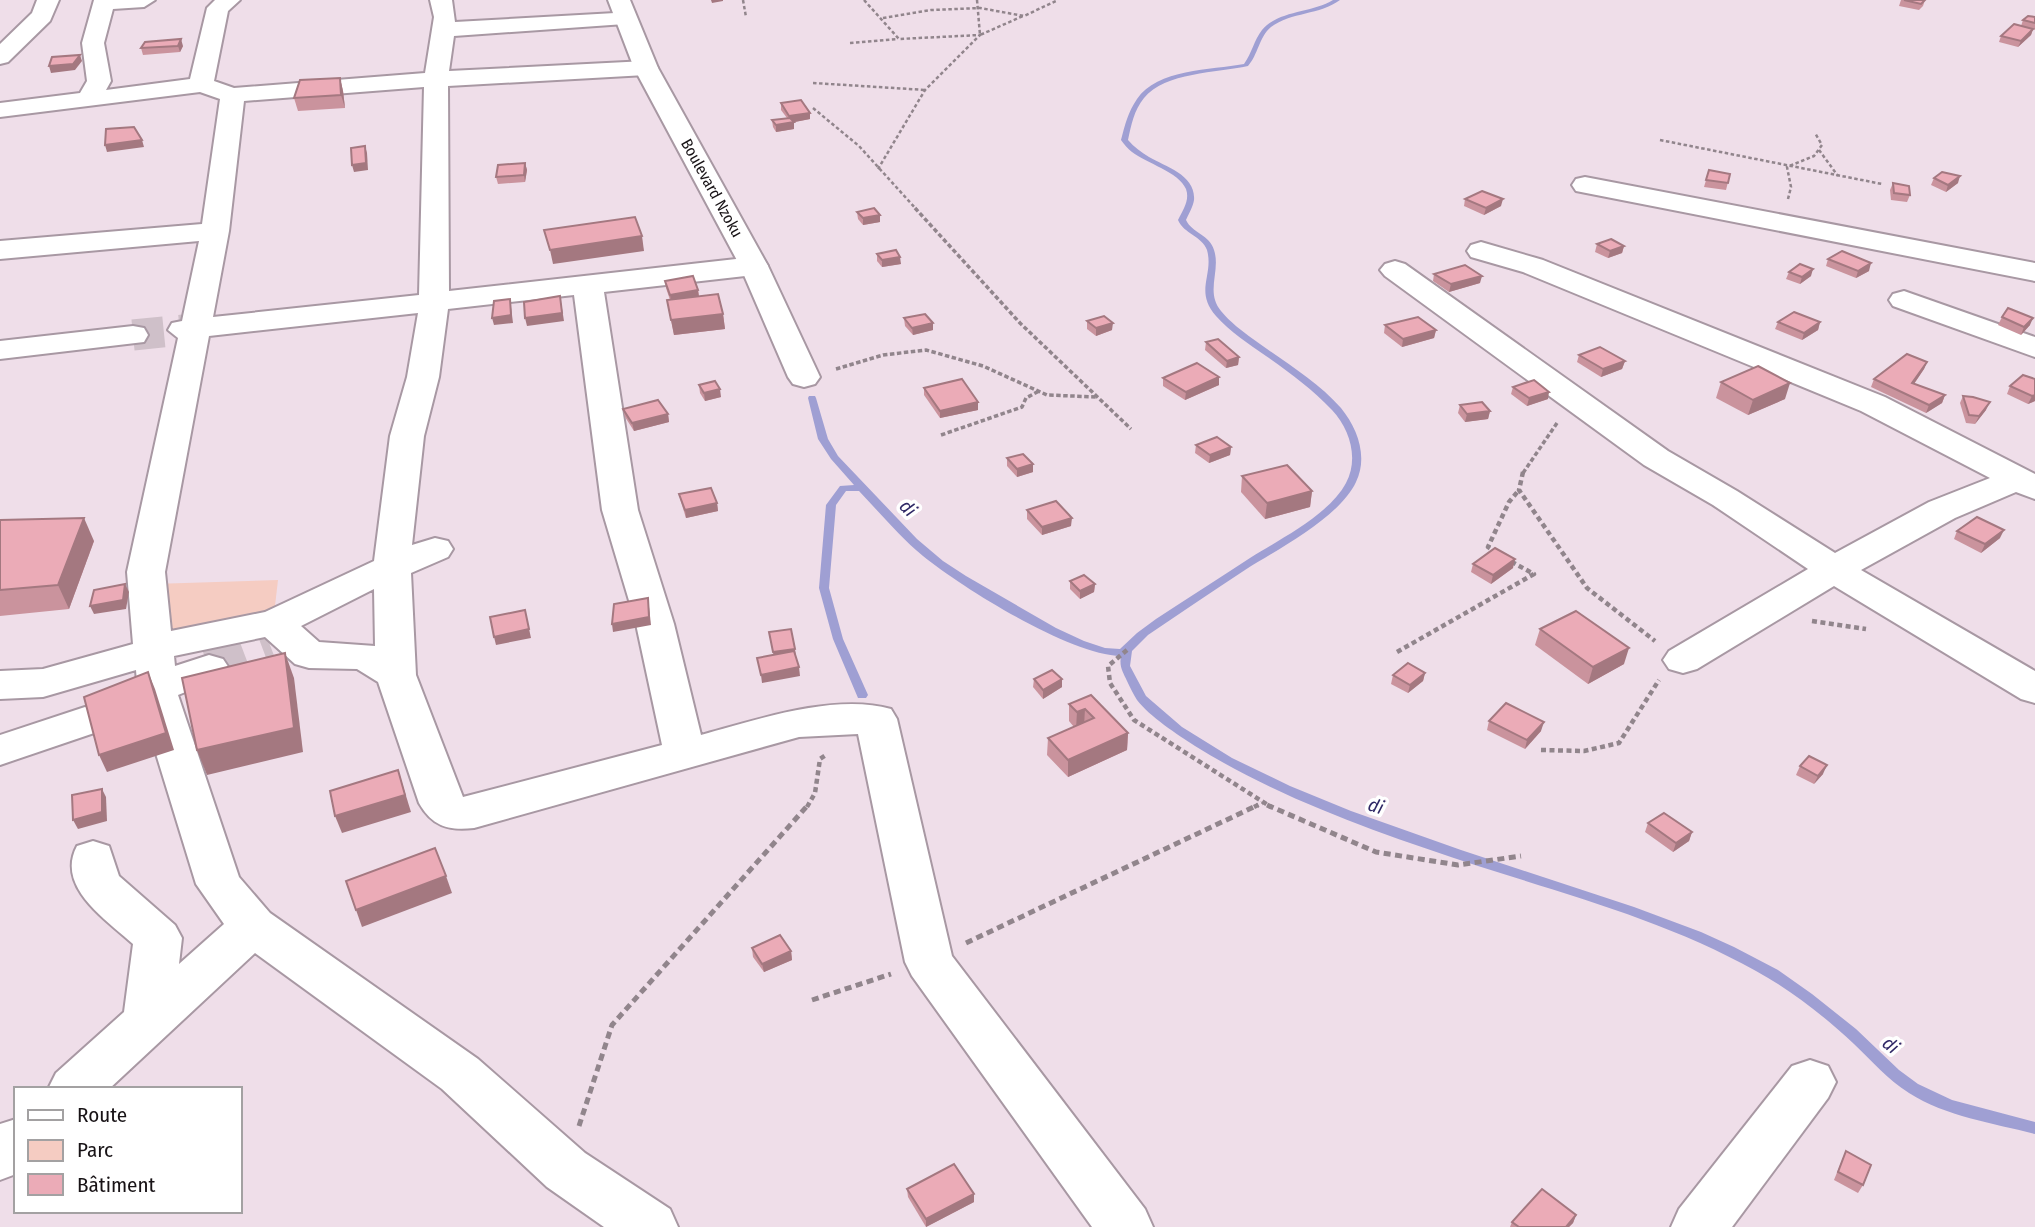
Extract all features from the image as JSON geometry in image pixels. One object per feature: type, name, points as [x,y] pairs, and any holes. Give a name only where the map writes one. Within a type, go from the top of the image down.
[{"type":"street","points":[[0,57],[42,16],[48,0]]},
{"type":"street","points":[[88,99],[99,81],[93,43],[103,2],[144,0]]},
{"type":"street","points":[[201,85],[218,8],[229,0]]},
{"type":"street","points":[[622,8],[443,15],[436,79],[434,304],[423,377],[407,436],[393,566],[396,674],[441,803],[454,814],[474,812],[799,723],[876,719],[929,962],[1125,1227]]},
{"type":"street","name":"Boulevard Nzoku","points":[[622,8],[646,68],[754,266],[804,377]]},
{"type":"street","points":[[0,130],[7,109],[201,85],[232,95],[436,79],[646,68]]},
{"type":"street","points":[[232,95],[229,140],[215,231],[190,329],[146,572],[154,663],[174,749],[219,884],[253,926],[460,1074],[566,1170],[650,1227]]},
{"type":"street","points":[[1585,185],[2035,272]]},
{"type":"street","points":[[0,250],[215,231]]},
{"type":"street","points":[[1481,251],[1533,266],[1873,404],[2026,483]]},
{"type":"street","points":[[190,329],[434,304],[754,266]]},
{"type":"street","points":[[1395,270],[1656,458],[1725,498],[1834,570],[2035,689]]},
{"type":"street","points":[[588,286],[620,510],[655,624],[685,754]]},
{"type":"street","points":[[1904,300],[2035,348]]},
{"type":"street","points":[[0,350],[133,335]]},
{"type":"street","points":[[1683,660],[1834,570],[1942,510],[2026,483]]},
{"type":"street","points":[[341,589],[396,522]]},
{"type":"street","points":[[276,645],[305,611],[341,589],[435,549]]},
{"type":"street","points":[[0,685],[43,683],[276,645],[309,655],[365,656],[396,674]]},
{"type":"street","points":[[154,663],[209,668]]},
{"type":"street","points":[[0,750],[71,728],[85,721]]},
{"type":"street","points":[[93,858],[98,884],[159,938],[148,1022]]},
{"type":"street","points":[[76,1087],[253,926]]},
{"type":"street","points":[[1699,1227],[1810,1082]]},
{"type":"street","points":[[0,1156],[14,1144]]},
{"type":"path","points":[[743,0],[746,17]]},
{"type":"path","points":[[864,0],[899,38]]},
{"type":"path","points":[[977,0],[980,8],[977,27],[980,35]]},
{"type":"path","points":[[850,43],[980,35],[1058,0]]},
{"type":"path","points":[[882,18],[931,10],[980,8],[1024,16]]},
{"type":"path","points":[[878,169],[925,90],[980,35]]},
{"type":"path","points":[[813,83],[925,90]]},
{"type":"path","points":[[813,108],[859,146],[1020,323],[1131,429]]},
{"type":"path","points":[[1787,167],[1814,156],[1819,150],[1822,145],[1815,133]]},
{"type":"path","points":[[1660,140],[1881,184]]},
{"type":"path","points":[[1819,150],[1838,176]]},
{"type":"path","points":[[804,377],[883,355],[926,350],[983,366],[1047,395],[1098,397]]},
{"type":"path","points":[[941,435],[1022,407],[1026,398],[1040,391]]},
{"type":"path","points":[[1397,652],[1534,574],[1488,547],[1509,502],[1519,490],[1524,467],[1541,441],[1577,401]]},
{"type":"path","points":[[1519,490],[1587,588],[1616,614],[1683,660],[1661,676],[1619,743],[1584,751],[1541,751]]},
{"type":"path","points":[[1758,615],[1873,630]]},
{"type":"path","points":[[1127,650],[1108,666],[1110,683],[1135,720],[1263,803],[1376,852],[1458,865],[1521,856]]},
{"type":"path","points":[[566,1170],[612,1025],[802,814],[815,793],[820,760],[876,719]]},
{"type":"path","points":[[812,1000],[929,962],[1135,861],[1263,803]]},
{"type":"green space","points":[[278,580],[273,623],[152,648],[153,584]]},
{"type":"building","points":[[1904,0],[1925,0],[1921,4]]},
{"type":"building","points":[[2028,16],[2035,17],[2035,23],[2023,20]]},
{"type":"building","points":[[2014,24],[2033,29],[2021,41],[2001,36]]},
{"type":"building","points":[[181,39],[178,46],[141,48],[145,42]]},
{"type":"building","points":[[80,55],[73,64],[49,66],[52,57]]},
{"type":"building","points":[[340,78],[341,95],[294,98],[300,80]]},
{"type":"building","points":[[801,100],[810,113],[789,116],[781,103]]},
{"type":"building","points":[[790,118],[794,122],[776,125],[772,120]]},
{"type":"building","points":[[134,127],[142,140],[105,145],[106,129]]},
{"type":"building","points":[[365,146],[366,163],[352,165],[351,148]]},
{"type":"building","points":[[525,163],[524,175],[496,177],[498,165]]},
{"type":"building","points":[[1709,170],[1730,174],[1728,183],[1706,180]]},
{"type":"building","points":[[1942,172],[1960,176],[1948,185],[1934,178]]},
{"type":"building","points":[[1893,183],[1909,186],[1910,195],[1894,193]]},
{"type":"building","points":[[1482,191],[1503,199],[1486,208],[1465,199]]},
{"type":"building","points":[[874,208],[880,215],[863,218],[857,212]]},
{"type":"building","points":[[635,217],[642,236],[550,250],[544,230]]},
{"type":"building","points":[[1611,239],[1624,246],[1610,251],[1597,244]]},
{"type":"building","points":[[896,250],[900,257],[882,260],[877,254]]},
{"type":"building","points":[[1842,251],[1871,263],[1858,271],[1828,259]]},
{"type":"building","points":[[1800,264],[1813,269],[1802,277],[1789,272]]},
{"type":"building","points":[[1465,265],[1482,276],[1451,284],[1434,274]]},
{"type":"building","points":[[693,276],[698,290],[670,295],[665,281]]},
{"type":"building","points":[[718,294],[723,314],[671,320],[667,300]]},
{"type":"building","points":[[560,296],[562,313],[525,318],[524,302]]},
{"type":"building","points":[[510,299],[511,315],[492,318],[494,301]]},
{"type":"building","points":[[2008,308],[2033,318],[2024,327],[2002,317]]},
{"type":"building","points":[[1794,312],[1820,322],[1804,333],[1778,322]]},
{"type":"building","points":[[925,314],[933,323],[912,328],[904,318]]},
{"type":"building","points":[[1104,316],[1113,323],[1096,328],[1087,321]]},
{"type":"building","points":[[1418,317],[1436,330],[1403,339],[1385,325]]},
{"type":"building","points":[[1218,339],[1239,357],[1227,361],[1206,342]]},
{"type":"building","points":[[1600,347],[1625,361],[1603,369],[1579,355]]},
{"type":"building","points":[[1907,354],[1927,362],[1912,383],[1945,395],[1929,405],[1874,379]]},
{"type":"building","points":[[1197,363],[1219,377],[1186,392],[1163,378]]},
{"type":"building","points":[[1758,366],[1790,383],[1753,400],[1721,382]]},
{"type":"building","points":[[2023,375],[2035,379],[2035,395],[2010,386]]},
{"type":"building","points":[[962,379],[978,402],[940,411],[924,388]]},
{"type":"building","points":[[1534,380],[1549,392],[1529,398],[1513,387]]},
{"type":"building","points":[[715,381],[720,389],[704,393],[699,385]]},
{"type":"building","points":[[1963,396],[1990,402],[1979,416],[1969,415]]},
{"type":"building","points":[[658,400],[668,414],[632,423],[623,409]]},
{"type":"building","points":[[1482,402],[1490,411],[1467,414],[1460,405]]},
{"type":"building","points":[[1217,437],[1231,447],[1210,455],[1196,445]]},
{"type":"building","points":[[1023,454],[1033,464],[1017,469],[1007,458]]},
{"type":"building","points":[[1287,465],[1312,491],[1267,503],[1242,476]]},
{"type":"building","points":[[711,488],[717,503],[685,510],[679,494]]},
{"type":"building","points":[[1056,501],[1072,518],[1042,527],[1027,510]]},
{"type":"building","points":[[1977,517],[2004,530],[1985,544],[1957,531]]},
{"type":"building","points":[[84,518],[58,585],[0,590],[0,520]]},
{"type":"building","points":[[1495,548],[1515,559],[1493,575],[1473,564]]},
{"type":"building","points":[[1084,575],[1095,584],[1080,591],[1070,581]]},
{"type":"building","points":[[125,584],[123,600],[90,606],[94,590]]},
{"type":"building","points":[[648,598],[649,617],[612,624],[614,604]]},
{"type":"building","points":[[525,610],[529,629],[494,637],[490,617]]},
{"type":"building","points":[[1576,611],[1629,648],[1593,667],[1540,629]]},
{"type":"building","points":[[791,629],[795,649],[773,652],[769,632]]},
{"type":"building","points":[[794,651],[799,667],[761,675],[757,658]]},
{"type":"building","points":[[285,653],[294,728],[197,750],[182,678]]},
{"type":"building","points":[[1408,663],[1425,673],[1410,685],[1393,675]]},
{"type":"building","points":[[1052,670],[1062,679],[1043,690],[1034,679]]},
{"type":"building","points":[[148,672],[166,733],[99,755],[84,697]]},
{"type":"building","points":[[1091,695],[1128,733],[1068,760],[1048,738],[1094,718],[1085,709],[1077,712],[1069,704]]},
{"type":"building","points":[[1506,703],[1544,722],[1527,740],[1489,721]]},
{"type":"building","points":[[1809,756],[1827,765],[1818,776],[1800,766]]},
{"type":"building","points":[[398,770],[405,795],[335,816],[330,791]]},
{"type":"building","points":[[102,789],[102,812],[73,820],[72,795]]},
{"type":"building","points":[[1664,813],[1692,832],[1676,843],[1648,823]]},
{"type":"building","points":[[435,848],[446,876],[356,910],[346,881]]},
{"type":"building","points":[[780,935],[791,951],[762,964],[752,948]]},
{"type":"building","points":[[1846,1151],[1871,1165],[1863,1185],[1838,1172]]},
{"type":"building","points":[[954,1164],[974,1194],[926,1219],[907,1189]]},
{"type":"building","points":[[1542,1189],[1576,1215],[1566,1227],[1519,1227],[1512,1222]]},
{"type":"waterway","points":[[1127,650],[1160,622],[1317,519],[1342,496],[1356,469],[1357,453],[1351,431],[1338,411],[1300,376],[1235,329],[1213,305],[1209,288],[1212,256],[1210,248],[1204,239],[1187,229],[1182,220],[1190,203],[1190,190],[1184,181],[1134,151],[1124,140],[1131,115],[1141,98],[1153,86],[1185,75],[1246,65],[1268,27],[1284,18],[1329,5],[1337,0]]},
{"type":"waterway","name":"di","points":[[812,398],[823,439],[834,457],[862,488]]},
{"type":"waterway","points":[[862,488],[843,488],[831,505],[824,588],[838,639],[862,695]]},
{"type":"waterway","name":"di","points":[[862,488],[925,552],[962,579],[1052,631],[1081,644],[1104,652],[1120,653],[1127,650]]},
{"type":"waterway","name":"di","points":[[1127,650],[1125,666],[1142,698],[1178,730],[1228,760],[1286,789],[1347,814],[1457,854],[1664,922],[1729,950],[1773,974],[1808,998],[1913,1088],[1950,1106],[2035,1128]]},
{"type":"tunnel","points":[[133,335],[183,330]]},
{"type":"tunnel","points":[[209,668],[270,645]]}]
